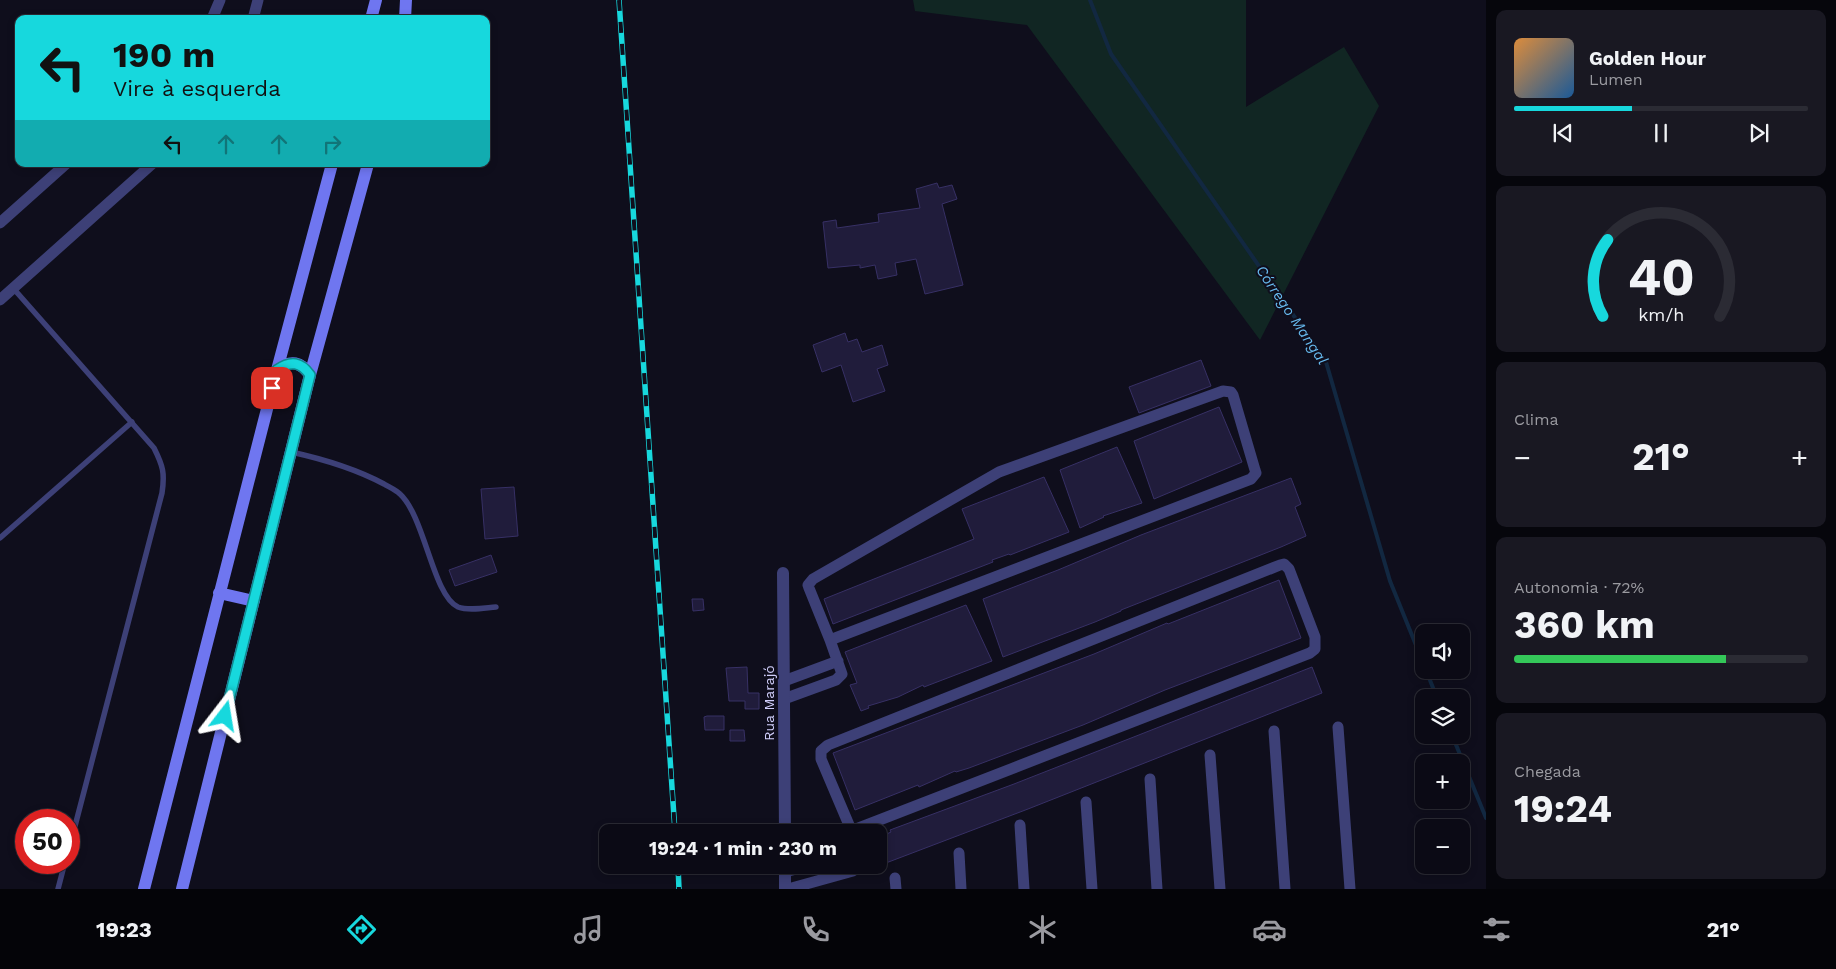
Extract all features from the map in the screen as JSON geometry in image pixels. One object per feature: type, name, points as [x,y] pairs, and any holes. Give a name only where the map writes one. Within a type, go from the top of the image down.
[{"type":"main road","points":[[372,15],[376,0]]},
{"type":"main road","points":[[405,15],[406,0]]},
{"type":"main road","points":[[144,889],[277,370],[331,167]]},
{"type":"main road","points":[[182,889],[310,375],[367,167]]},
{"type":"main road","points":[[277,370],[287,364],[298,363],[310,375]]},
{"type":"main road","points":[[220,593],[254,601]]},
{"type":"street","points":[[214,15],[220,0]]},
{"type":"street","points":[[254,15],[258,0]]},
{"type":"street","points":[[0,223],[63,167]]},
{"type":"street","points":[[0,300],[149,167]]},
{"type":"street","points":[[784,700],[840,678],[841,670],[809,588],[810,581],[999,472],[1223,390],[1231,392],[1233,395],[1255,470],[1254,477],[1251,479],[830,640]]},
{"type":"street","points":[[1284,564],[1289,569],[1315,637],[1315,649],[1310,653],[852,832],[821,759],[821,751],[828,745],[1280,565],[1284,564]]},
{"type":"street","name":"Rua Marajó","points":[[783,573],[784,824]]},
{"type":"street","points":[[784,681],[838,661]]},
{"type":"street","points":[[1338,727],[1350,889]]},
{"type":"street","points":[[1274,731],[1285,889]]},
{"type":"street","points":[[1210,755],[1220,889]]},
{"type":"street","points":[[1150,779],[1157,889]]},
{"type":"street","points":[[1086,802],[1092,889]]},
{"type":"street","points":[[1020,825],[1024,889]]},
{"type":"street","points":[[960,853],[960,889]]},
{"type":"street","points":[[786,874],[787,889],[842,874]]},
{"type":"lane","points":[[13,288],[132,422],[154,448],[163,465],[162,493],[79,809]]},
{"type":"lane","points":[[0,538],[132,422]]},
{"type":"lane","points":[[291,452],[333,462],[399,492],[409,504],[417,520],[440,583],[450,600],[458,606],[468,609],[496,607]]},
{"type":"lane","points":[[58,889],[62,874]]},
{"type":"green space","points":[[913,0],[1246,0],[1246,107],[1344,47],[1379,106],[1260,340],[1027,25],[915,11]]},
{"type":"building","points":[[937,183],[939,188],[952,185],[957,199],[942,204],[963,285],[925,294],[916,259],[895,263],[897,275],[878,279],[875,265],[860,268],[860,265],[828,268],[823,222],[836,220],[837,228],[879,222],[878,214],[920,208],[916,189]]},
{"type":"building","points":[[845,333],[848,342],[857,339],[862,352],[882,345],[888,365],[877,369],[885,391],[853,402],[841,365],[822,372],[813,345]]},
{"type":"building","points":[[1201,360],[1211,386],[1139,413],[1129,387]]},
{"type":"building","points":[[1219,407],[1242,462],[1154,499],[1134,441]]},
{"type":"building","points":[[1117,447],[1142,503],[1103,516],[1080,528],[1060,470]]},
{"type":"building","points":[[1044,477],[1069,532],[992,560],[993,562],[833,624],[824,599],[974,539],[962,509]]},
{"type":"building","points":[[1291,478],[1301,504],[1295,507],[1306,536],[1095,622],[1003,657],[983,599],[1141,535]]},
{"type":"building","points":[[514,487],[518,536],[485,539],[481,489]]},
{"type":"building","points":[[491,555],[497,572],[455,586],[449,570]]},
{"type":"building","points":[[1279,580],[1301,638],[1165,690],[1083,725],[969,768],[955,771],[919,787],[918,785],[855,810],[833,753],[1094,654],[1167,623]]},
{"type":"building","points":[[692,599],[703,599],[704,610],[693,611]]},
{"type":"building","points":[[966,605],[992,661],[924,687],[923,685],[898,697],[868,706],[869,708],[861,711],[850,685],[857,683],[845,652]]},
{"type":"building","points":[[747,667],[748,693],[759,693],[759,709],[745,709],[745,701],[729,701],[726,668]]},
{"type":"building","points":[[1312,667],[1322,693],[887,863],[887,834],[891,832],[890,830],[1014,784]]},
{"type":"building","points":[[724,716],[724,730],[705,730],[704,717]]},
{"type":"building","points":[[730,730],[744,730],[745,741],[730,741]]},
{"type":"waterway","name":"Córrego Mangal","points":[[1090,0],[1111,54],[1326,362],[1390,581],[1415,643]]},
{"type":"waterway","name":"Córrego Mangal","points":[[1430,679],[1433,689]]},
{"type":"waterway","name":"Córrego Mangal","points":[[1456,744],[1486,818]]},
{"type":"railway","points":[[619,0],[674,824]]},
{"type":"railway","points":[[678,874],[679,889]]},
{"type":"route","points":[[225,716],[310,375],[298,363],[293,362],[283,365],[277,370],[272,388]]}]
